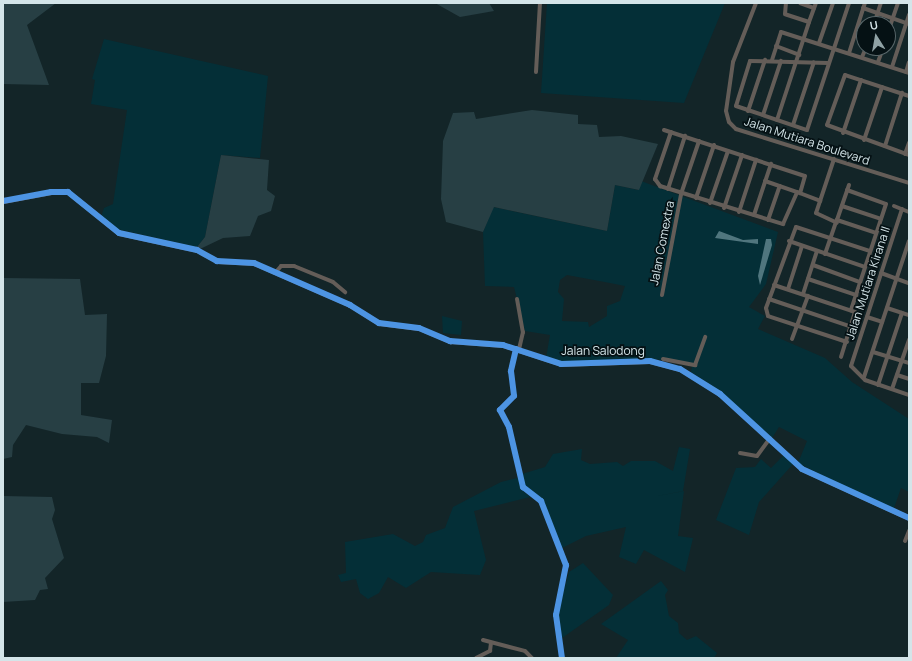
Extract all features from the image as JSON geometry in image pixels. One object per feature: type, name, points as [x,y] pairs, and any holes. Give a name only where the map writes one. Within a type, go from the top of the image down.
[{"type":"street","points":[[536,72],[540,3]]},
{"type":"street","name":"Jalan Mutiara Boulevard","points":[[756,3],[733,62],[727,119],[736,129],[909,183]]},
{"type":"street","points":[[786,3],[785,14],[809,22]]},
{"type":"street","points":[[800,3],[814,8]]},
{"type":"street","points":[[777,120],[816,3]]},
{"type":"street","points":[[819,43],[833,3]]},
{"type":"street","points":[[828,63],[772,60],[750,61],[735,104],[748,111],[807,129],[828,63],[833,47],[849,3]]},
{"type":"street","points":[[849,53],[865,3]]},
{"type":"street","points":[[877,16],[881,3]]},
{"type":"street","points":[[893,16],[898,3]]},
{"type":"street","points":[[863,8],[886,16]]},
{"type":"street","points":[[892,67],[908,24],[909,15]]},
{"type":"street","points":[[896,20],[908,24]]},
{"type":"street","points":[[772,60],[781,32],[805,38],[907,72],[909,62]]},
{"type":"street","points":[[776,46],[799,54]]},
{"type":"street","points":[[878,62],[880,56]]},
{"type":"street","points":[[748,111],[765,60]]},
{"type":"street","points":[[763,116],[781,61]]},
{"type":"street","points":[[793,125],[814,62]]},
{"type":"street","points":[[909,96],[846,75],[842,78],[827,125],[843,133],[907,154],[909,143]]},
{"type":"street","points":[[843,133],[861,80]]},
{"type":"street","points":[[864,140],[882,87]]},
{"type":"street","points":[[885,146],[902,94]]},
{"type":"street","points":[[664,130],[671,132],[685,136],[714,145],[805,176],[785,224],[724,208],[681,194],[668,189],[655,179],[671,132]]},
{"type":"street","points":[[668,189],[685,136]]},
{"type":"street","name":"Jalan Comextra","points":[[662,295],[681,194],[700,141]]},
{"type":"street","points":[[696,198],[714,145]]},
{"type":"street","points":[[710,203],[728,150]]},
{"type":"street","points":[[724,208],[742,155]]},
{"type":"street","points":[[834,159],[817,214],[876,233]]},
{"type":"street","points":[[739,212],[756,160]]},
{"type":"street","points":[[754,215],[771,164]]},
{"type":"street","points":[[765,181],[820,201]]},
{"type":"street","points":[[825,254],[849,184]]},
{"type":"street","points":[[768,220],[780,186]]},
{"type":"street","points":[[847,190],[884,202],[881,219],[851,310]]},
{"type":"street","name":"Jalan Salodong","points":[[3,200],[51,192],[68,192],[119,233],[197,250],[217,261],[247,261],[350,305],[379,324],[419,328],[450,341],[517,349],[561,364],[650,361],[680,369],[720,394],[770,438],[802,469],[909,518]]},
{"type":"street","points":[[842,206],[881,219]]},
{"type":"street","points":[[894,206],[909,212]]},
{"type":"street","name":"Jalan Mutiara Kirana II","points":[[864,377],[851,367],[851,363],[902,209]]},
{"type":"street","points":[[847,342],[767,315],[769,299],[789,242],[796,227],[870,250]]},
{"type":"street","points":[[909,241],[864,377],[870,382],[909,395]]},
{"type":"street","points":[[789,242],[865,267]]},
{"type":"street","points":[[788,289],[802,246]]},
{"type":"street","points":[[803,294],[817,251]]},
{"type":"street","points":[[813,265],[860,282]]},
{"type":"street","points":[[275,273],[282,266],[294,266],[333,282],[345,292]]},
{"type":"street","points":[[881,273],[909,283]]},
{"type":"street","points":[[808,279],[856,296]]},
{"type":"street","points":[[774,285],[851,310],[856,314],[841,357]]},
{"type":"street","points":[[792,339],[808,296]]},
{"type":"street","points":[[517,299],[523,332],[511,371],[514,396],[500,410],[509,427],[524,487],[541,501],[566,565],[556,615],[562,658]]},
{"type":"street","points":[[769,299],[852,327]]},
{"type":"street","points":[[887,308],[909,315]]},
{"type":"street","points":[[878,385],[902,313]]},
{"type":"street","points":[[867,317],[882,322]]},
{"type":"street","points":[[663,358],[695,365],[705,337]]},
{"type":"street","points":[[892,389],[902,360],[908,348],[909,340]]},
{"type":"street","points":[[872,352],[909,363]]},
{"type":"street","points":[[897,375],[909,379]]},
{"type":"street","points":[[740,453],[757,456],[770,438]]},
{"type":"street","points":[[905,541],[909,531]]},
{"type":"street","points":[[483,640],[525,651],[532,658]]},
{"type":"street","points":[[476,658],[490,651],[491,643]]},
{"type":"shaded area","points":[[3,3],[56,3],[27,25],[49,85],[3,84]]},
{"type":"shaded area","points":[[435,3],[489,3],[494,11],[460,17]]},
{"type":"shaded area","points":[[547,3],[725,3],[684,103],[541,93]]},
{"type":"shaded area","points":[[104,39],[268,76],[260,158],[221,155],[205,237],[197,247],[117,229],[101,217],[104,208],[113,204],[127,110],[91,104],[95,80],[92,79]]},
{"type":"shaded area","points":[[532,110],[578,115],[578,124],[597,125],[599,137],[621,136],[658,144],[639,190],[615,185],[607,231],[494,207],[483,232],[446,222],[441,199],[443,141],[453,113],[474,112],[476,119]]},
{"type":"shaded area","points":[[221,155],[269,160],[267,190],[275,196],[271,211],[258,216],[250,236],[223,238],[200,249],[197,247],[205,237]]},
{"type":"shaded area","points":[[641,181],[778,232],[766,284],[749,307],[765,316],[758,329],[825,358],[852,382],[909,419],[909,492],[901,488],[893,511],[798,463],[807,441],[779,427],[772,438],[716,388],[691,372],[692,366],[656,359],[565,362],[546,358],[550,335],[525,331],[514,287],[485,286],[483,232],[493,207],[607,231],[615,185],[638,190]],"holes":[[[567,275],[625,286],[620,301],[607,306],[607,316],[589,327],[588,322],[562,321],[564,299],[558,292],[560,280]]]},
{"type":"shaded area","points":[[719,231],[743,240],[758,239],[758,244],[715,238]]},
{"type":"shaded area","points":[[766,239],[771,239],[772,245],[760,285],[758,276]]},
{"type":"shaded area","points":[[3,278],[80,279],[85,315],[107,314],[106,356],[99,383],[81,383],[81,415],[112,420],[109,443],[97,437],[62,434],[26,425],[13,445],[12,457],[3,459]]},
{"type":"shaded area","points":[[442,316],[462,321],[461,335],[443,333]]},
{"type":"shaded area","points":[[679,447],[690,449],[683,491],[652,497],[684,491],[678,536],[693,538],[685,572],[644,550],[636,564],[619,557],[626,527],[586,536],[562,548],[544,502],[526,488],[522,478],[522,474],[545,467],[553,454],[582,449],[581,460],[590,464],[617,462],[623,466],[631,461],[655,461],[673,471]]},
{"type":"shaded area","points":[[785,454],[793,464],[759,502],[749,535],[716,520],[736,468],[755,467],[761,459],[771,468]]},
{"type":"shaded area","points":[[521,477],[524,492],[530,497],[474,511],[486,560],[480,575],[431,572],[406,588],[388,577],[379,593],[368,599],[360,593],[356,579],[341,582],[338,575],[346,573],[345,542],[393,534],[415,546],[423,542],[426,535],[445,528],[453,507],[501,482]]},
{"type":"shaded area","points":[[3,496],[52,497],[55,510],[52,519],[64,558],[45,578],[48,589],[40,590],[35,600],[3,602]]},
{"type":"shaded area","points":[[583,563],[613,595],[609,605],[562,638],[558,612],[569,572]]},
{"type":"shaded area","points":[[661,581],[668,590],[665,595],[669,616],[678,623],[679,633],[687,640],[696,636],[717,653],[714,658],[616,658],[628,640],[601,624]]},
{"type":"cycle path","points":[[3,201],[51,192],[68,192],[119,233],[197,250],[217,261],[254,263],[350,305],[379,323],[419,328],[450,341],[503,345],[561,364],[650,361],[680,369],[720,394],[802,469],[909,518]]},
{"type":"cycle path","points":[[516,349],[511,371],[514,396],[500,410],[509,427],[523,487],[541,501],[566,565],[556,615],[562,658]]}]
